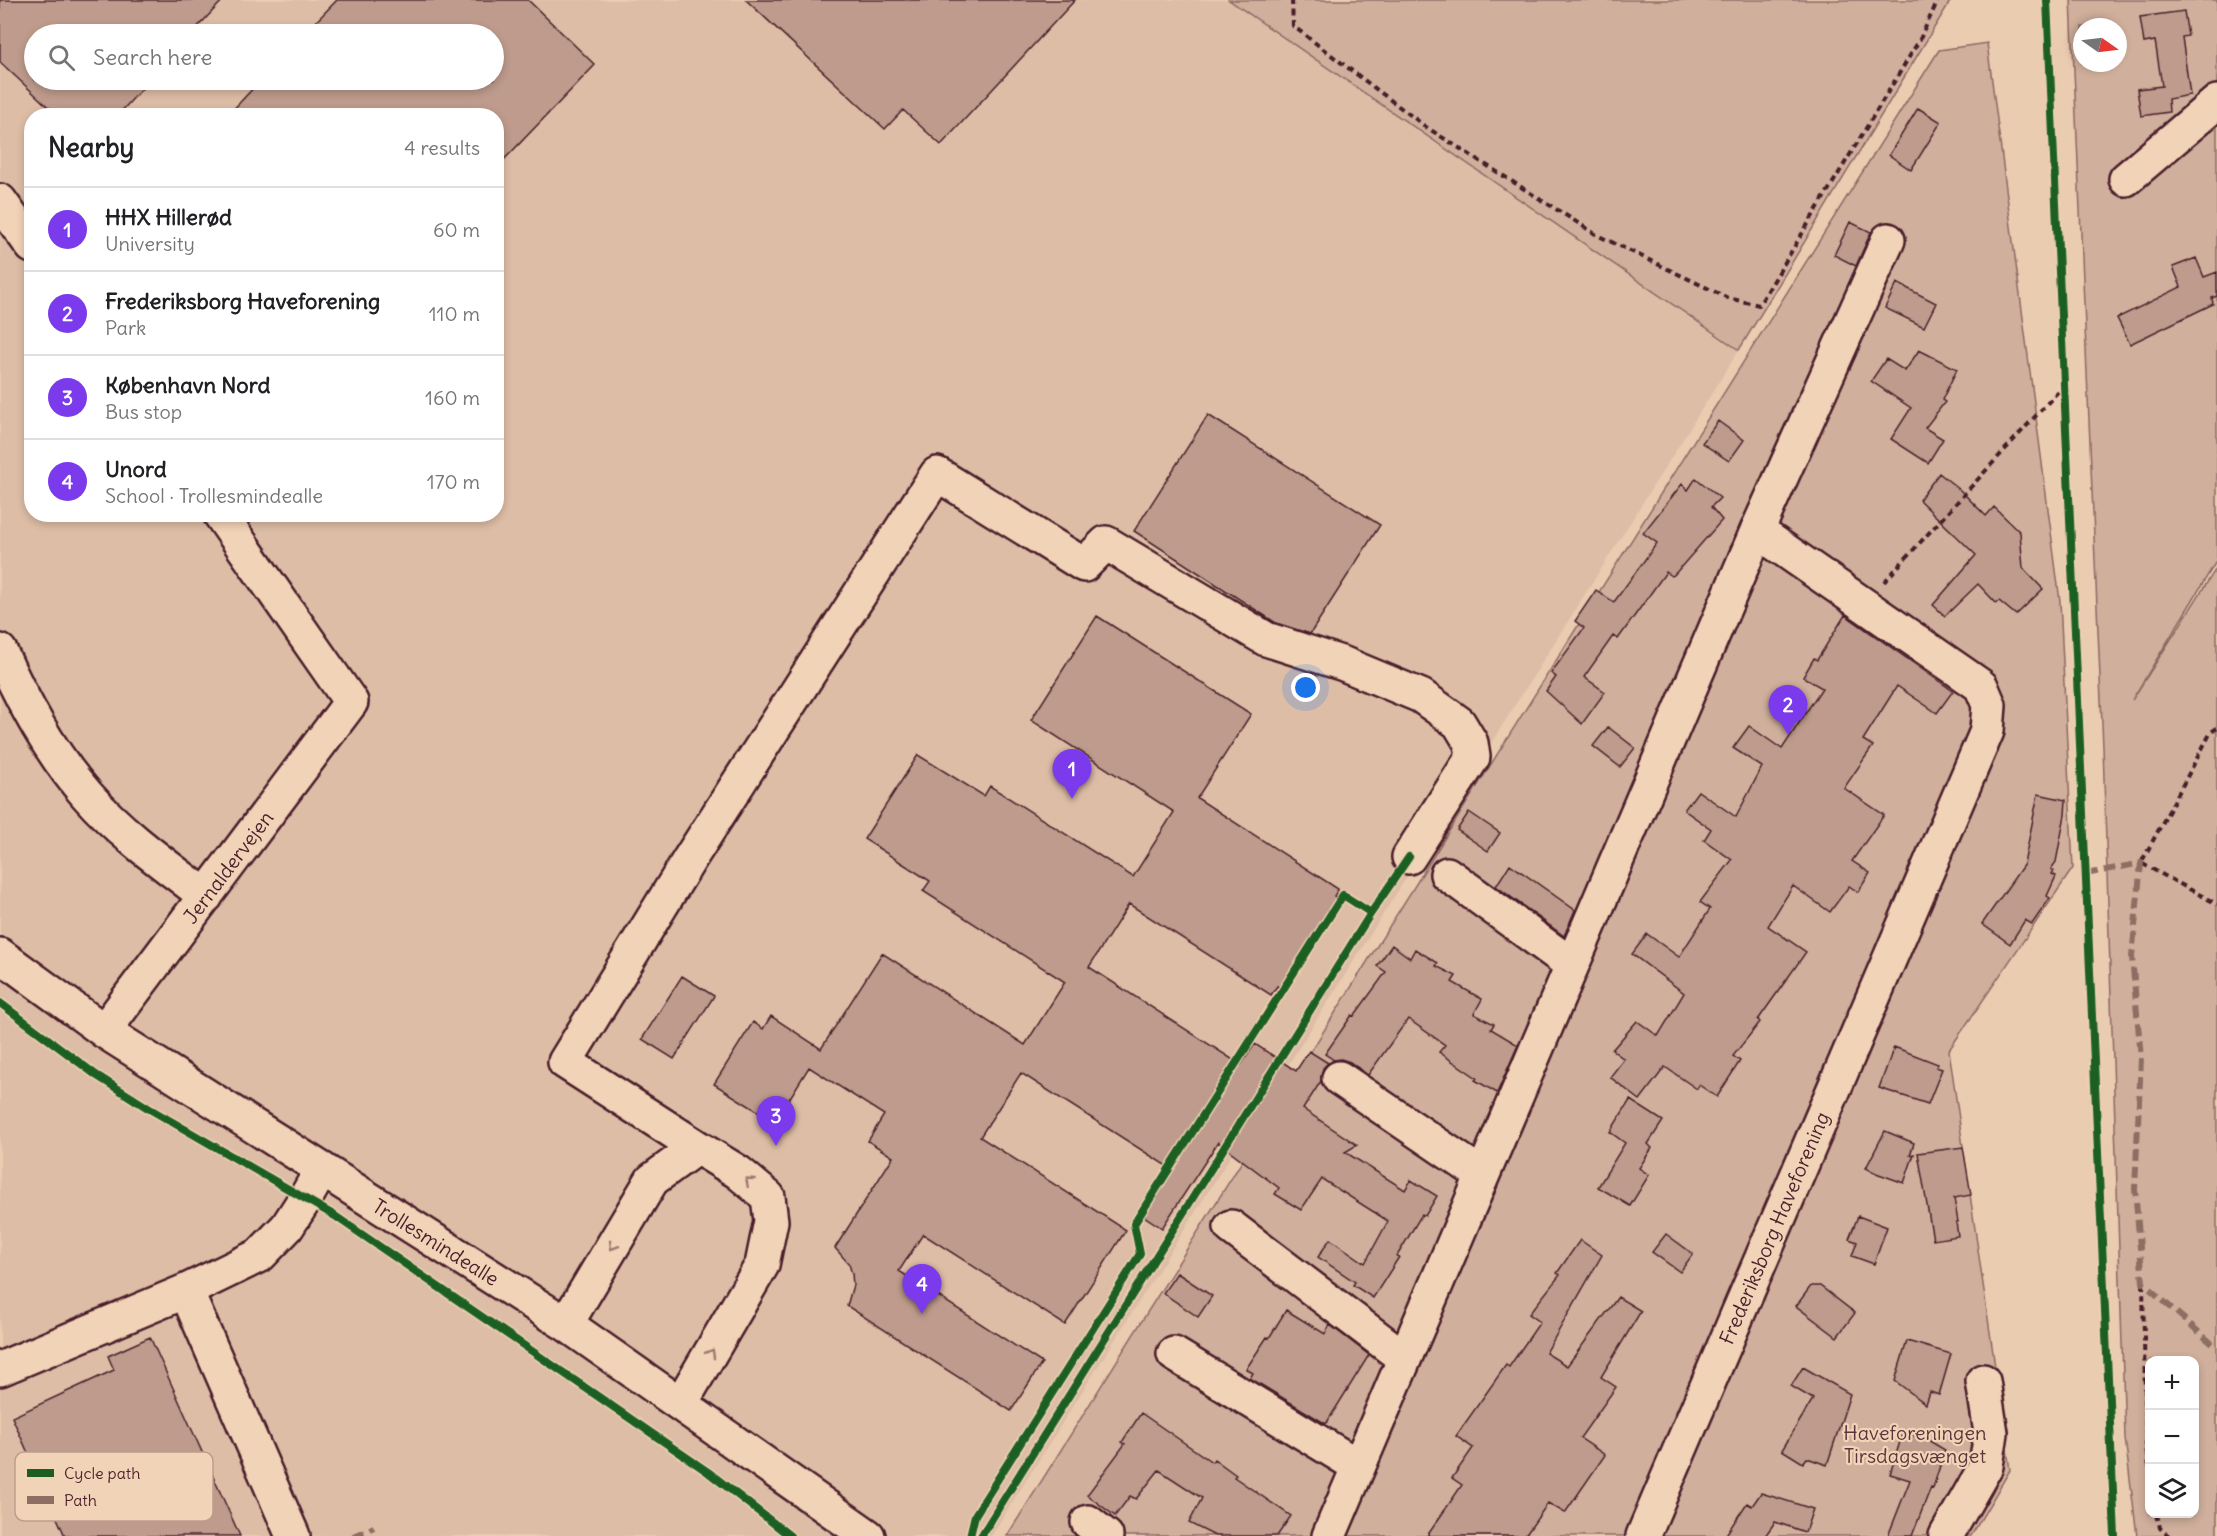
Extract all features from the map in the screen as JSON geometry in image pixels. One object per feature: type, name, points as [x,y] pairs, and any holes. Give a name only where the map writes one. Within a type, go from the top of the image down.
[{"type":"street","points":[[2126,179],[2217,102]]},
{"type":"street","points":[[0,201],[24,235]]},
{"type":"street","points":[[1329,1536],[1756,531],[1888,240]]},
{"type":"street","points":[[681,1403],[762,1264],[771,1221],[768,1197],[738,1172],[565,1062],[689,860],[937,474],[1084,565],[1106,543],[1266,639],[1344,664],[1421,696],[1459,723],[1471,743],[1473,757],[1409,857]]},
{"type":"street","name":"Jernaldervejen","points":[[104,1031],[351,702],[226,522]]},
{"type":"street","name":"Frederiksborg Haveforening","points":[[1643,1536],[1987,731],[1989,705],[1981,686],[1756,531]]},
{"type":"street","points":[[0,651],[41,733],[87,796],[139,845],[206,896]]},
{"type":"street","points":[[1447,874],[1572,965]]},
{"type":"street","name":"Trollesmindealle","points":[[0,955],[104,1031],[566,1324],[868,1536]]},
{"type":"street","points":[[1340,1078],[1482,1175]]},
{"type":"street","points":[[566,1324],[652,1180],[697,1147]]},
{"type":"street","points":[[0,1369],[186,1292],[260,1255],[287,1227],[322,1169]]},
{"type":"street","points":[[1231,1227],[1404,1358]]},
{"type":"street","points":[[186,1292],[293,1536]]},
{"type":"street","points":[[1174,1354],[1358,1466]]},
{"type":"street","points":[[1946,1536],[1986,1466],[1991,1433],[1983,1381]]},
{"type":"path","points":[[1292,0],[1293,26],[1426,127],[1597,235],[1728,298],[1759,305],[1920,39],[1938,0]]},
{"type":"path","points":[[2063,373],[2064,397]]},
{"type":"path","points":[[1863,605],[2064,385]]},
{"type":"path","points":[[2217,728],[2211,732],[2141,862],[2217,904]]},
{"type":"path","points":[[2143,1283],[2146,1449],[2149,1464]]},
{"type":"path","points":[[2158,1518],[2160,1528],[2169,1536]]},
{"type":"shaded area","points":[[0,0],[1229,0],[1739,350],[991,1536],[0,1536]]},
{"type":"green space","points":[[1229,0],[1951,0],[1739,350]]},
{"type":"green space","points":[[2071,0],[2217,0],[2217,560],[2132,700],[2217,567],[2217,1536],[2137,1536],[2125,1438],[2103,747],[2074,72],[2127,72],[2127,18],[2073,18],[2073,47]]},
{"type":"green space","name":"Haveforeningen Tirsdagsvænget","points":[[1987,43],[2060,601],[2073,868],[1949,1050],[2010,1470],[1971,1536],[1007,1536],[1939,50]]},
{"type":"building","points":[[0,0],[223,0],[200,24],[24,24],[24,84],[0,62]]},
{"type":"building","points":[[337,0],[528,0],[595,65],[504,160],[504,108],[235,108],[252,90],[504,90],[504,24],[314,24]]},
{"type":"building","points":[[746,0],[1075,0],[941,145],[903,110],[885,129]]},
{"type":"building","points":[[2184,11],[2188,36],[2182,37],[2190,95],[2168,99],[2169,112],[2141,116],[2137,89],[2162,86],[2155,41],[2144,43],[2140,17]]},
{"type":"building","points":[[30,90],[141,90],[124,108],[49,108]]},
{"type":"building","points":[[1918,108],[1941,122],[1911,170],[1889,155]]},
{"type":"building","points":[[1850,222],[1871,232],[1856,266],[1834,255]]},
{"type":"building","points":[[2196,258],[2204,277],[2217,272],[2217,296],[2212,298],[2213,304],[2130,344],[2117,318],[2181,287],[2173,267]]},
{"type":"building","points":[[1897,283],[1936,303],[1924,327],[1885,308]]},
{"type":"building","points":[[1919,350],[1957,369],[1942,400],[1945,402],[1925,428],[1943,439],[1928,463],[1891,439],[1911,408],[1871,381],[1886,359],[1905,371]]},
{"type":"building","points":[[1208,415],[1380,525],[1310,634],[1276,623],[1134,531]]},
{"type":"building","points":[[1718,421],[1744,440],[1729,461],[1702,443]]},
{"type":"building","points":[[1939,473],[1986,516],[1994,507],[2020,532],[2023,568],[2043,589],[2016,615],[1999,601],[1996,603],[1978,584],[1945,616],[1933,605],[1976,555],[1919,500]]},
{"type":"building","points":[[1696,478],[1720,498],[1711,507],[1722,520],[1674,575],[1666,572],[1618,639],[1613,636],[1584,677],[1605,692],[1582,724],[1546,691],[1556,677],[1551,673],[1584,628],[1575,621],[1596,590],[1614,602],[1657,543],[1643,533],[1682,484],[1688,490]]},
{"type":"building","points":[[1845,615],[1953,691],[1937,713],[1897,686],[1863,740],[1873,746],[1844,788],[1884,815],[1852,861],[1870,873],[1858,892],[1849,886],[1830,912],[1793,886],[1768,926],[1806,952],[1758,1020],[1760,1022],[1733,1056],[1740,1061],[1717,1097],[1699,1085],[1697,1089],[1665,1067],[1640,1100],[1610,1077],[1624,1059],[1612,1050],[1637,1021],[1658,1036],[1684,993],[1632,954],[1647,934],[1679,957],[1710,909],[1700,902],[1732,860],[1704,840],[1711,829],[1684,810],[1698,791],[1736,817],[1762,767],[1733,748],[1749,726],[1782,749],[1822,688],[1803,677],[1814,658],[1817,660]]},
{"type":"building","points":[[1097,616],[1251,714],[1197,798],[1338,889],[1334,896],[1338,899],[1281,988],[1277,986],[1271,995],[1129,904],[1089,967],[1241,1065],[1255,1044],[1296,1071],[1309,1051],[1328,1063],[1323,1068],[1321,1081],[1303,1109],[1357,1145],[1345,1152],[1405,1190],[1411,1180],[1437,1196],[1425,1216],[1422,1214],[1373,1298],[1353,1285],[1355,1282],[1318,1257],[1330,1239],[1365,1263],[1388,1221],[1322,1179],[1301,1210],[1275,1194],[1279,1188],[1218,1142],[1162,1228],[1144,1216],[1173,1170],[1021,1073],[980,1137],[1126,1230],[1065,1325],[923,1234],[899,1271],[1042,1363],[1011,1411],[847,1306],[853,1285],[852,1274],[849,1264],[835,1248],[893,1157],[868,1141],[884,1115],[809,1067],[775,1122],[714,1084],[753,1022],[763,1029],[771,1016],[821,1049],[882,953],[1025,1045],[1065,982],[923,891],[930,881],[864,839],[918,755],[984,796],[990,786],[1133,877],[1174,812],[1031,720]]},
{"type":"building","points":[[1608,727],[1635,748],[1620,767],[1593,746]]},
{"type":"building","points":[[2038,794],[2066,800],[2056,862],[2051,869],[2054,871],[2052,874],[2056,876],[2047,896],[2050,898],[2032,924],[2025,920],[2010,944],[1982,924],[2024,864]]},
{"type":"building","points":[[1469,812],[1500,833],[1488,851],[1457,830]]},
{"type":"building","points":[[1510,864],[1575,910],[1564,936],[1496,886]]},
{"type":"building","points":[[1392,945],[1410,958],[1415,949],[1438,963],[1436,966],[1456,976],[1452,982],[1482,999],[1474,1014],[1494,1024],[1491,1029],[1518,1045],[1497,1093],[1475,1080],[1477,1078],[1439,1052],[1445,1045],[1408,1019],[1368,1075],[1350,1062],[1341,1059],[1334,1060],[1325,1054],[1386,972],[1377,966]]},
{"type":"building","points":[[682,976],[714,996],[674,1059],[642,1039]]},
{"type":"building","points":[[1894,1047],[1938,1064],[1936,1067],[1942,1069],[1928,1104],[1879,1088]]},
{"type":"building","points":[[1630,1100],[1663,1121],[1648,1144],[1652,1148],[1639,1168],[1649,1175],[1630,1206],[1598,1187],[1625,1143],[1610,1132]]},
{"type":"building","points":[[1885,1131],[1914,1143],[1910,1155],[1914,1154],[1904,1183],[1866,1168]]},
{"type":"building","points":[[1963,1147],[1971,1195],[1954,1198],[1958,1236],[1933,1240],[1918,1153]]},
{"type":"building","points":[[1858,1216],[1887,1227],[1874,1264],[1852,1256],[1857,1242],[1849,1239]]},
{"type":"building","points":[[1666,1234],[1693,1254],[1680,1272],[1652,1252]]},
{"type":"building","points":[[1580,1240],[1602,1255],[1546,1353],[1567,1366],[1618,1297],[1641,1311],[1601,1377],[1616,1387],[1580,1438],[1605,1455],[1565,1513],[1548,1503],[1525,1536],[1427,1536],[1462,1485],[1452,1478],[1473,1448],[1456,1436],[1506,1365],[1509,1367],[1540,1322],[1529,1314],[1560,1275],[1557,1273]]},
{"type":"building","points":[[1177,1273],[1212,1296],[1198,1317],[1163,1293]]},
{"type":"building","points":[[1811,1286],[1820,1286],[1855,1313],[1837,1337],[1796,1306]]},
{"type":"building","points":[[1286,1310],[1325,1334],[1330,1325],[1369,1355],[1326,1424],[1250,1378],[1253,1373],[1246,1369]]},
{"type":"building","points":[[150,1337],[202,1452],[28,1452],[12,1417],[114,1370],[108,1356]]},
{"type":"building","points":[[1907,1341],[1951,1354],[1939,1395],[1930,1392],[1926,1404],[1895,1381]]},
{"type":"building","points":[[1803,1367],[1850,1394],[1827,1465],[1807,1458],[1803,1463],[1782,1450],[1813,1399],[1791,1386]]},
{"type":"building","points":[[1141,1413],[1212,1462],[1214,1459],[1236,1475],[1234,1477],[1291,1516],[1277,1536],[1215,1536],[1189,1523],[1202,1498],[1159,1470],[1136,1499],[1130,1496],[1115,1516],[1087,1495],[1125,1444],[1122,1442]]},
{"type":"building","points":[[1903,1432],[1928,1440],[1945,1450],[1933,1488],[1931,1487],[1912,1536],[1888,1536],[1910,1480],[1890,1474]]},
{"type":"building","points":[[213,1476],[240,1536],[65,1536],[58,1521],[213,1521]]},
{"type":"building","points":[[1761,1493],[1813,1509],[1805,1532],[1775,1522],[1765,1536],[1725,1536],[1747,1503],[1752,1506]]},
{"type":"marked path","points":[[2086,874],[2141,863],[2132,957],[2141,1058],[2135,1189],[2143,1283],[2217,1348]]},
{"type":"marked path","points":[[353,1536],[374,1527]]},
{"type":"cycle path","points":[[2047,0],[2115,1536]]},
{"type":"cycle path","points":[[981,1536],[1371,913],[1409,857]]},
{"type":"cycle path","points":[[970,1536],[975,1515],[1140,1254],[1134,1224],[1343,895],[1371,913]]},
{"type":"cycle path","points":[[0,1003],[96,1075],[148,1108],[335,1216],[708,1472],[790,1536]]},
{"type":"place","name":"Frederiksborg Haveforening","points":[[1788,735]]},
{"type":"place","name":"HHX Hillerød","points":[[1072,799]]},
{"type":"place","name":"København Nord","points":[[776,1146]]},
{"type":"place","name":"Unord","points":[[922,1314]]}]
